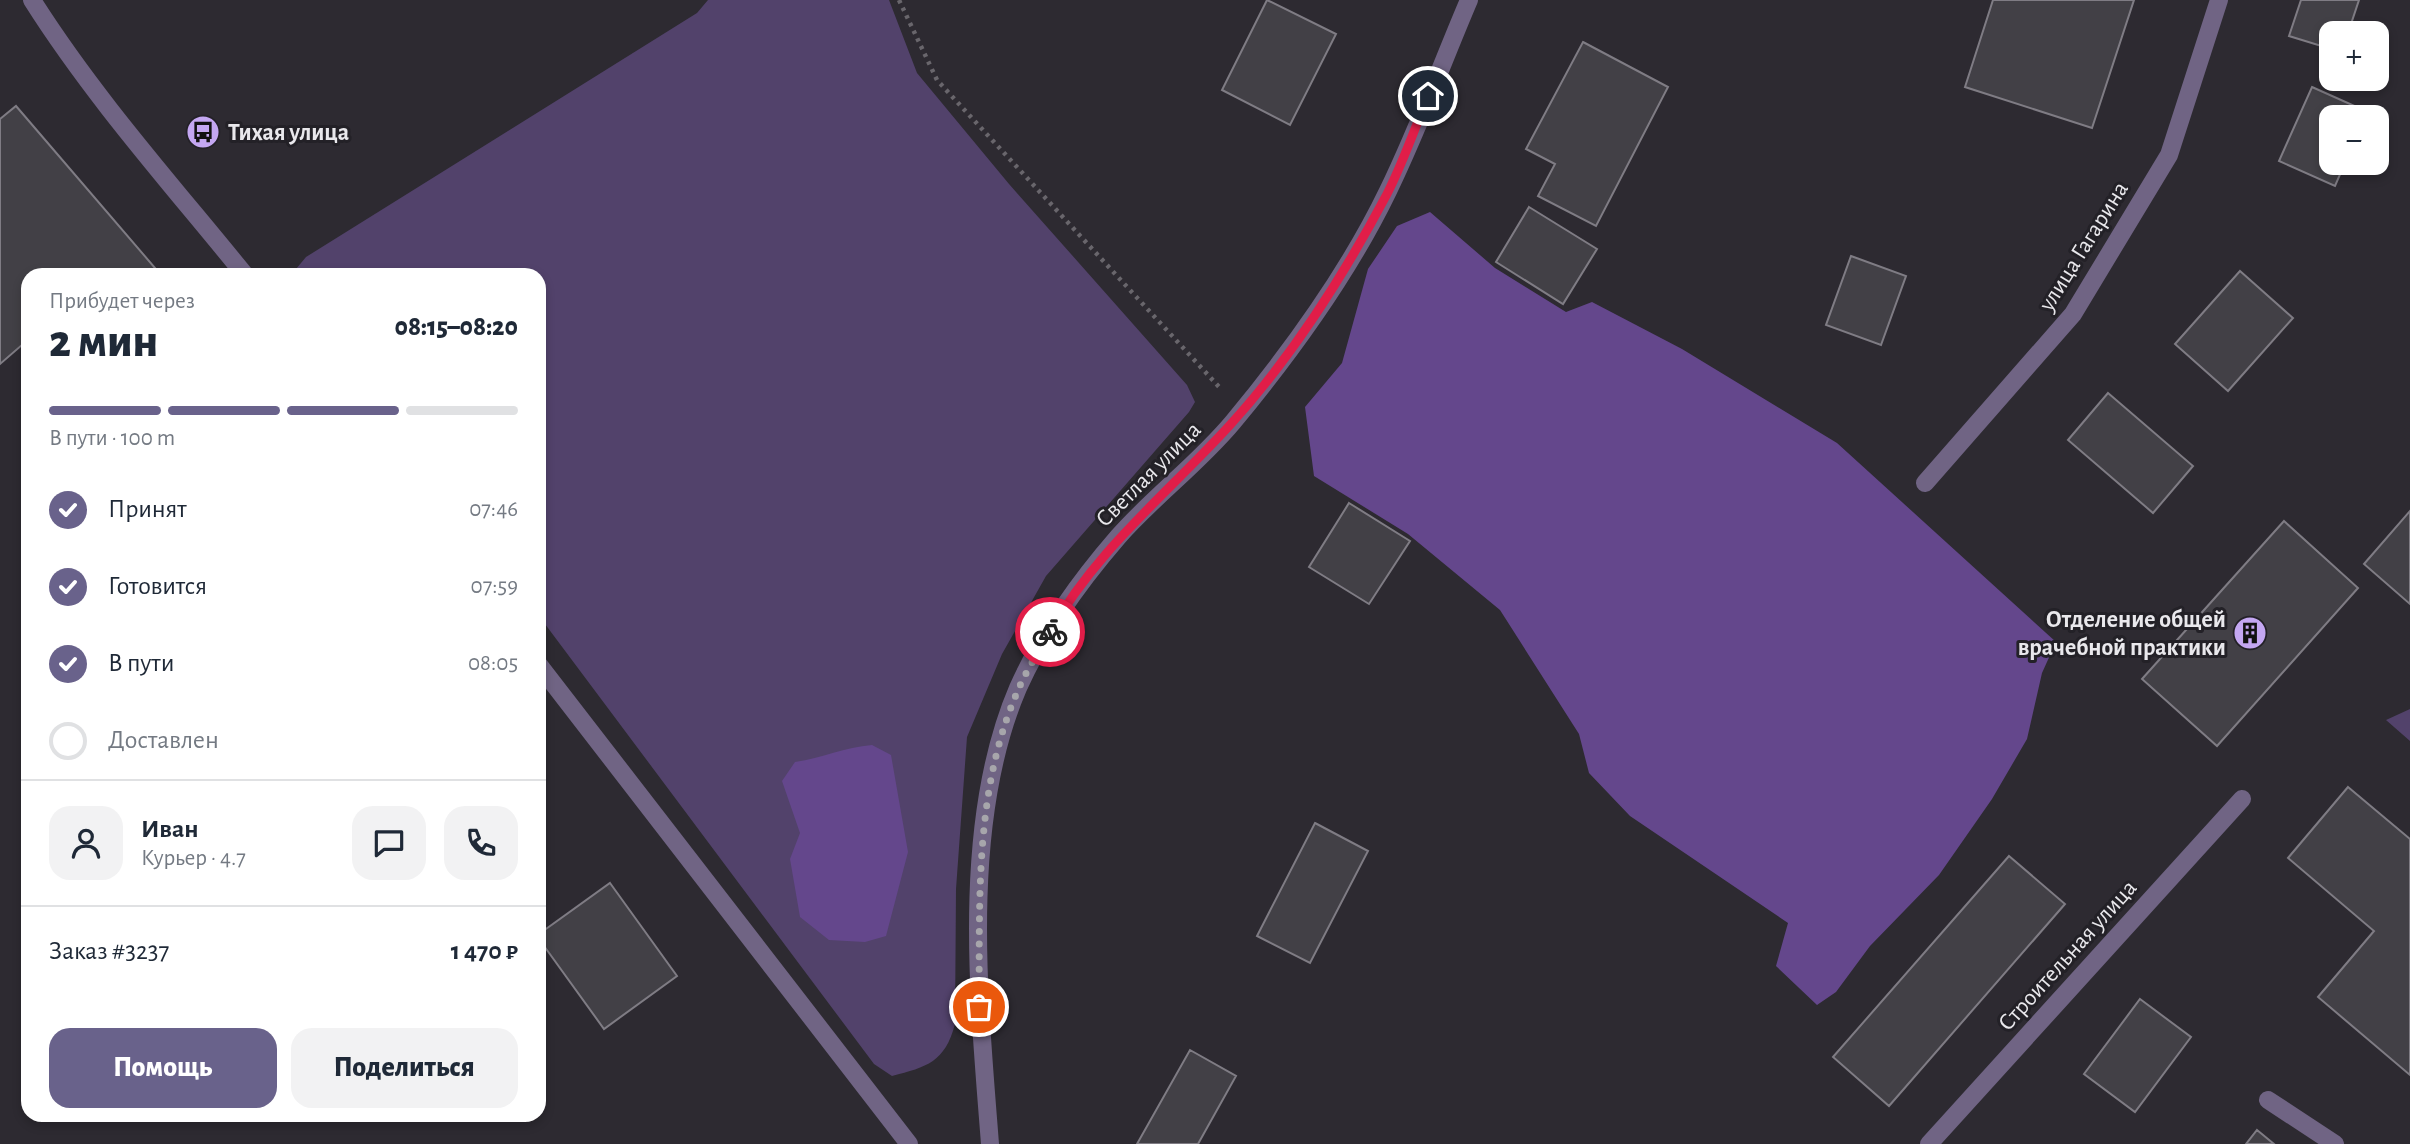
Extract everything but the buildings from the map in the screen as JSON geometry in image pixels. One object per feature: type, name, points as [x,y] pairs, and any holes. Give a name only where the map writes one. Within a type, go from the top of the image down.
[{"type":"street","points":[[32,0],[64,50],[122,126],[239,268]]},
{"type":"street","name":"Светлая улица","points":[[990,1144],[979,1007],[981,846],[994,765],[1018,689],[1069,599],[1119,536],[1242,410],[1298,340],[1388,192],[1469,0]]},
{"type":"street","name":"улица Гагарина","points":[[1925,483],[2073,314],[2169,155],[2219,0]]},
{"type":"street","points":[[546,674],[909,1144]]},
{"type":"street","name":"Строительная улица","points":[[1929,1144],[2242,799]]},
{"type":"street","points":[[2269,1100],[2335,1144]]},
{"type":"path","points":[[899,0],[937,80],[1242,410]]},
{"type":"shaded area","points":[[708,0],[889,0],[917,73],[1009,184],[1187,385],[1195,402],[1046,576],[1002,654],[967,737],[956,889],[955,1024],[946,1047],[933,1061],[892,1076],[874,1064],[546,625],[546,268],[297,268],[306,257],[697,13]]},
{"type":"shaded area","points":[[1430,212],[1495,268],[1566,312],[1592,302],[1682,349],[1837,443],[2056,642],[2042,673],[2027,739],[1992,799],[1939,875],[1870,946],[1836,992],[1817,1005],[1776,966],[1788,923],[1630,816],[1589,773],[1579,734],[1500,610],[1408,534],[1314,476],[1305,407],[1342,363],[1368,269],[1397,226]]},
{"type":"shaded area","points":[[2410,709],[2410,741],[2386,720]]},
{"type":"shaded area","points":[[872,745],[891,755],[908,852],[886,936],[865,942],[829,940],[800,917],[790,859],[800,833],[782,781],[795,762]]},
{"type":"way so far","points":[[979,1007],[981,846],[994,765],[1018,689],[1050,632]]},
{"type":"place","name":"Тихая улица","points":[[203,132]]},
{"type":"place","name":"Отделение общей врачебной практики","points":[[2250,633]]},
{"type":"route","points":[[1050,632],[1069,599],[1119,536],[1231,424],[1298,340],[1388,192],[1428,96]]}]
